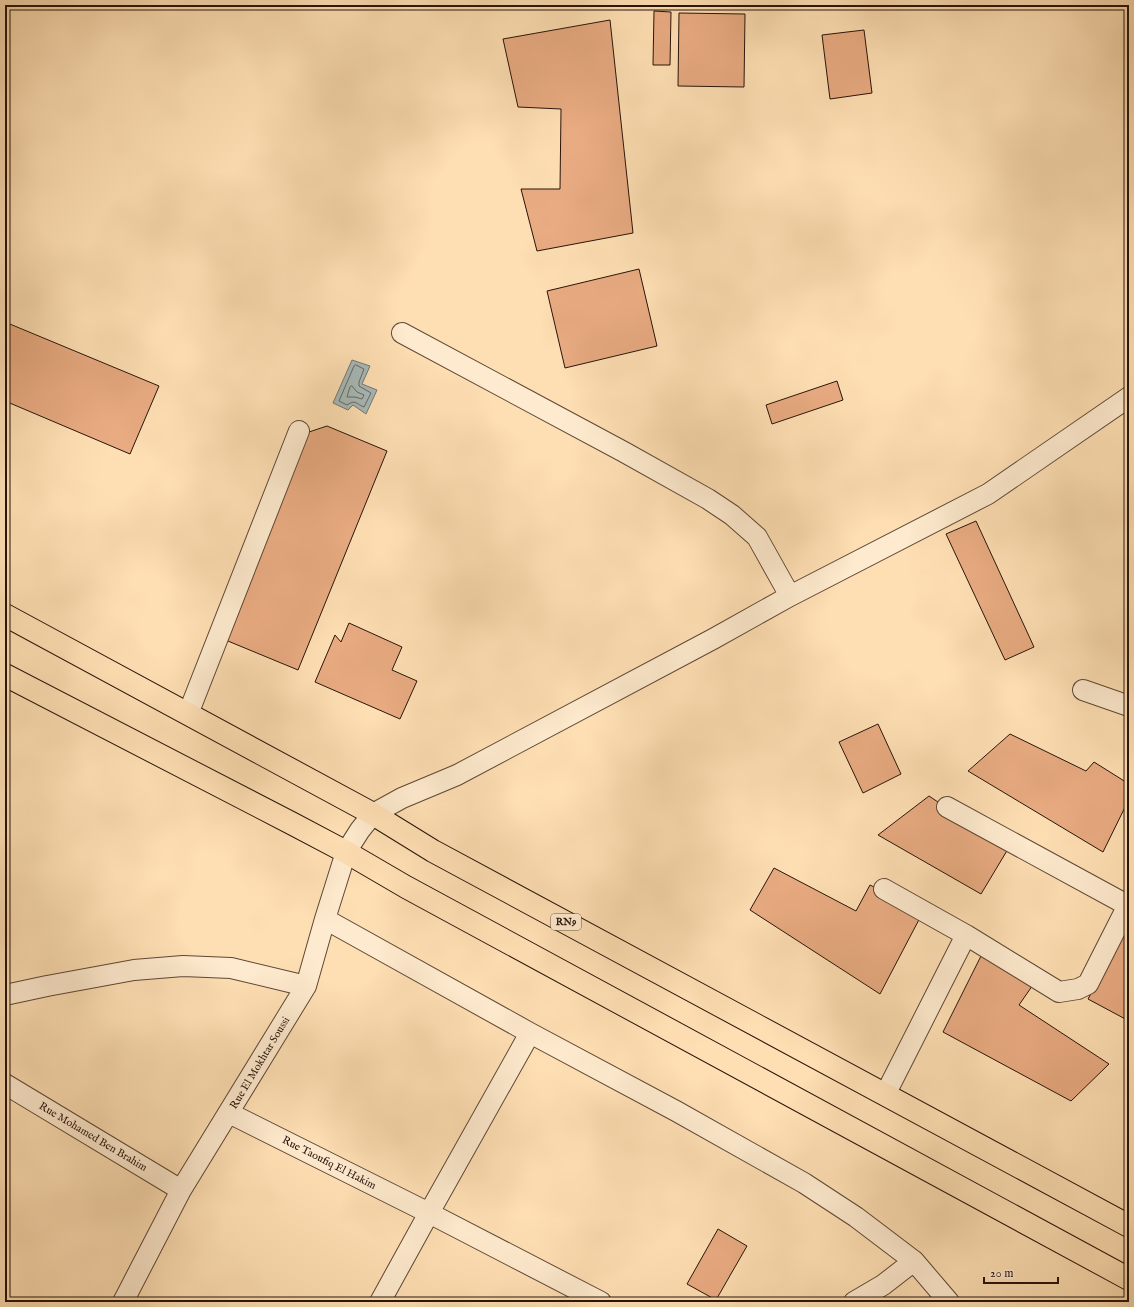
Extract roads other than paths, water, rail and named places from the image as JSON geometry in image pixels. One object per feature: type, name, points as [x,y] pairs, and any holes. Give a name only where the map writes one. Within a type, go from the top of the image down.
[{"type":"main road","name":"RN9","points":[[5,615],[373,814],[433,851],[1129,1226]]},
{"type":"main road","points":[[5,675],[346,852],[406,887],[1129,1279]]},
{"type":"street","points":[[402,333],[624,452],[708,499],[732,515],[757,537],[790,596]]},
{"type":"street","points":[[373,814],[402,798],[457,774],[713,639],[790,596],[988,494],[1129,397]]},
{"type":"street","points":[[188,714],[299,431]]},
{"type":"street","points":[[1083,690],[1129,706]]},
{"type":"street","points":[[884,889],[966,935],[1059,992],[1078,989],[1088,984],[1128,904],[947,807]]},
{"type":"street","name":"Rue El Mokhtar Soussi","points":[[122,1302],[181,1190],[306,986],[346,852],[360,830],[373,814]]},
{"type":"street","points":[[325,919],[530,1033],[676,1111],[804,1183],[856,1217],[914,1261],[949,1302]]},
{"type":"street","points":[[886,1094],[966,935]]},
{"type":"street","points":[[5,995],[134,970],[183,966],[231,968],[306,986]]},
{"type":"street","points":[[380,1302],[530,1033]]},
{"type":"street","name":"Rue Mohamed Ben Brahim","points":[[5,1084],[181,1190]]},
{"type":"street","name":"Rue Taoufiq El Hakim","points":[[229,1113],[429,1213],[601,1302]]},
{"type":"street","points":[[854,1302],[883,1285],[914,1261]]},
{"type":"water","points":[[352,360],[370,366],[362,384],[377,390],[366,414],[353,405],[348,410],[333,403]]}]
